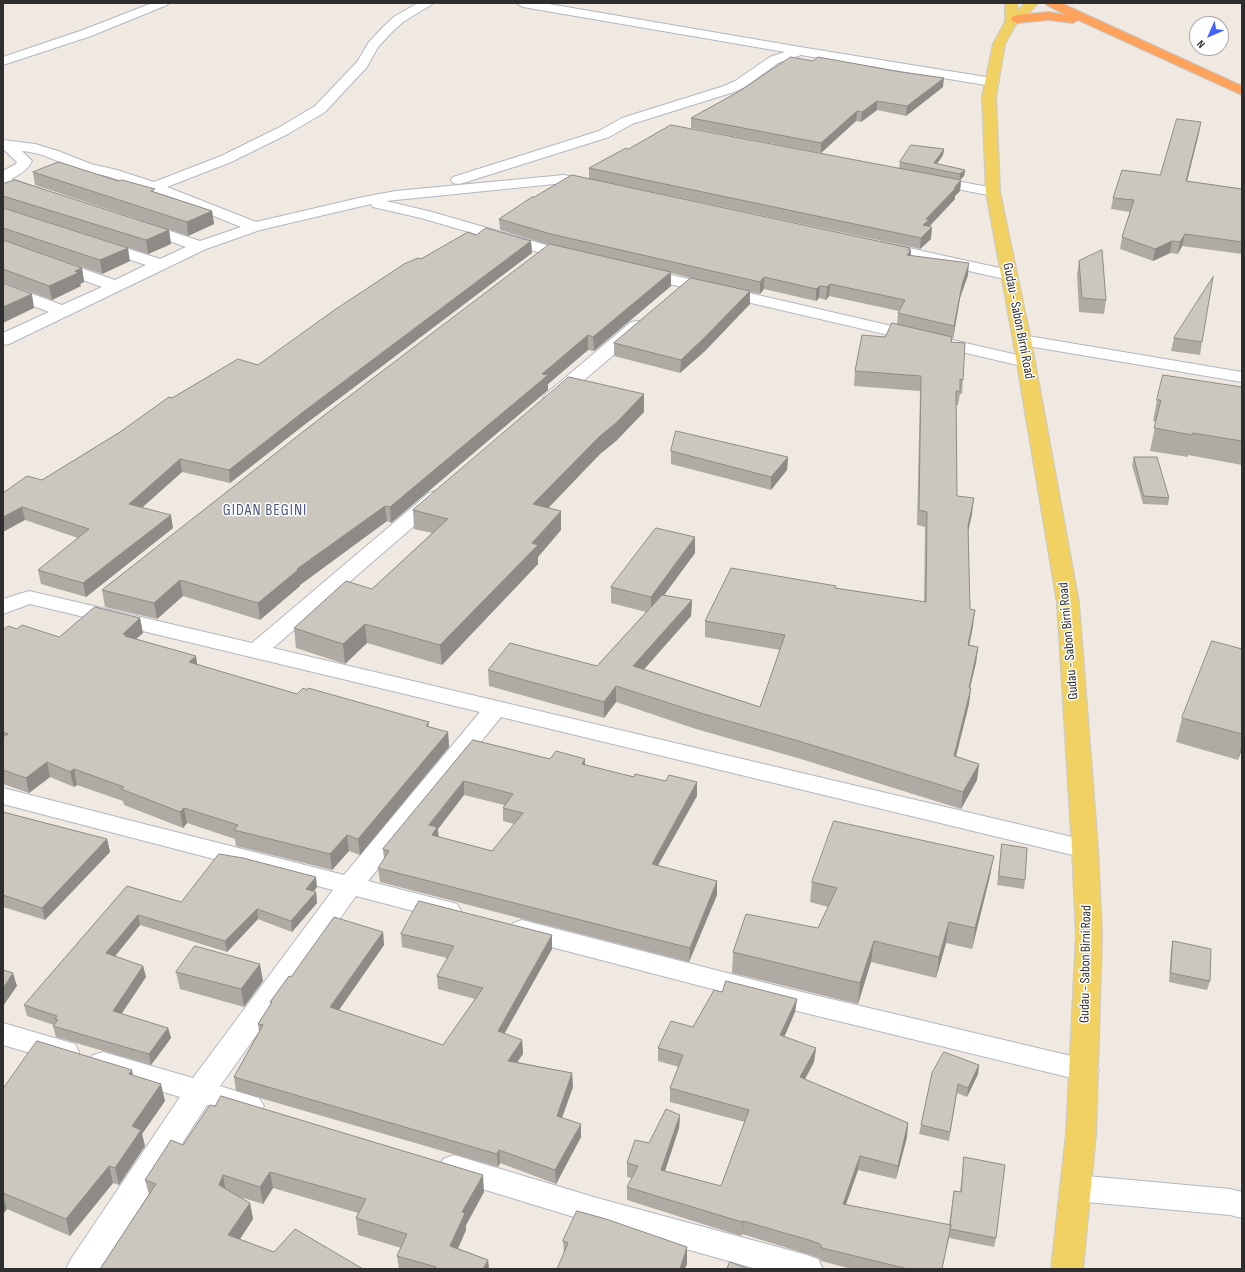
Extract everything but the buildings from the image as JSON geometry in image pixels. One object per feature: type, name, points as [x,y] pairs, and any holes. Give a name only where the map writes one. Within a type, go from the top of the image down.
[{"type":"highway","points":[[1050,3],[1242,91]]},
{"type":"highway","points":[[1076,3],[1242,78]]},
{"type":"highway","points":[[1013,15],[1057,17],[1082,21],[1099,26]]},
{"type":"main road","name":"Gudau - Sabon Birni Road","points":[[1032,3],[1013,15],[999,44],[989,97],[992,192],[1022,340],[1068,603],[1085,849],[1089,935],[1084,1070],[1081,1134],[1067,1269]]},
{"type":"street","points":[[6,58],[87,34],[163,3]]},
{"type":"street","points":[[154,187],[226,159],[283,131],[320,109],[362,64],[373,45],[388,29],[399,19],[427,3]]},
{"type":"street","points":[[523,3],[800,51],[992,82]]},
{"type":"street","points":[[414,211],[424,192],[604,134],[627,121],[729,89],[740,84],[774,60],[800,51]]},
{"type":"street","points":[[627,121],[658,127]]},
{"type":"street","points":[[6,145],[30,147],[53,154],[87,168],[112,173],[154,187],[255,227]]},
{"type":"street","points":[[3,177],[22,166],[25,161],[6,145]]},
{"type":"street","points":[[915,177],[992,192]]},
{"type":"street","points":[[8,334],[62,311],[200,246],[255,227],[363,201],[424,192],[564,179],[604,188]]},
{"type":"street","points":[[3,181],[47,195]]},
{"type":"street","points":[[363,201],[414,211],[547,251],[586,260]]},
{"type":"street","points":[[127,222],[200,246]]},
{"type":"street","points":[[86,240],[161,265]]},
{"type":"street","points":[[869,245],[1009,275]]},
{"type":"street","points":[[3,246],[116,286]]},
{"type":"street","points":[[528,266],[547,251]]},
{"type":"street","points":[[624,270],[1026,362]]},
{"type":"street","points":[[668,300],[686,284]]},
{"type":"street","points":[[3,288],[62,311]]},
{"type":"street","points":[[541,408],[650,315]]},
{"type":"street","points":[[1022,340],[1242,377]]},
{"type":"street","points":[[256,651],[450,486]]},
{"type":"street","points":[[84,610],[102,595]]},
{"type":"street","points":[[3,608],[28,597],[1085,849]]},
{"type":"street","points":[[82,1269],[200,1091],[350,886],[496,708]]},
{"type":"street","points":[[3,796],[789,999],[1084,1070]]},
{"type":"street","points":[[3,1034],[276,1114]]},
{"type":"street","points":[[429,1160],[597,1211],[806,1269]]},
{"type":"street","points":[[1076,1188],[1230,1202],[1242,1205]]},
{"type":"district","name":"GIDAN BEGINI","points":[[265,511]]}]
